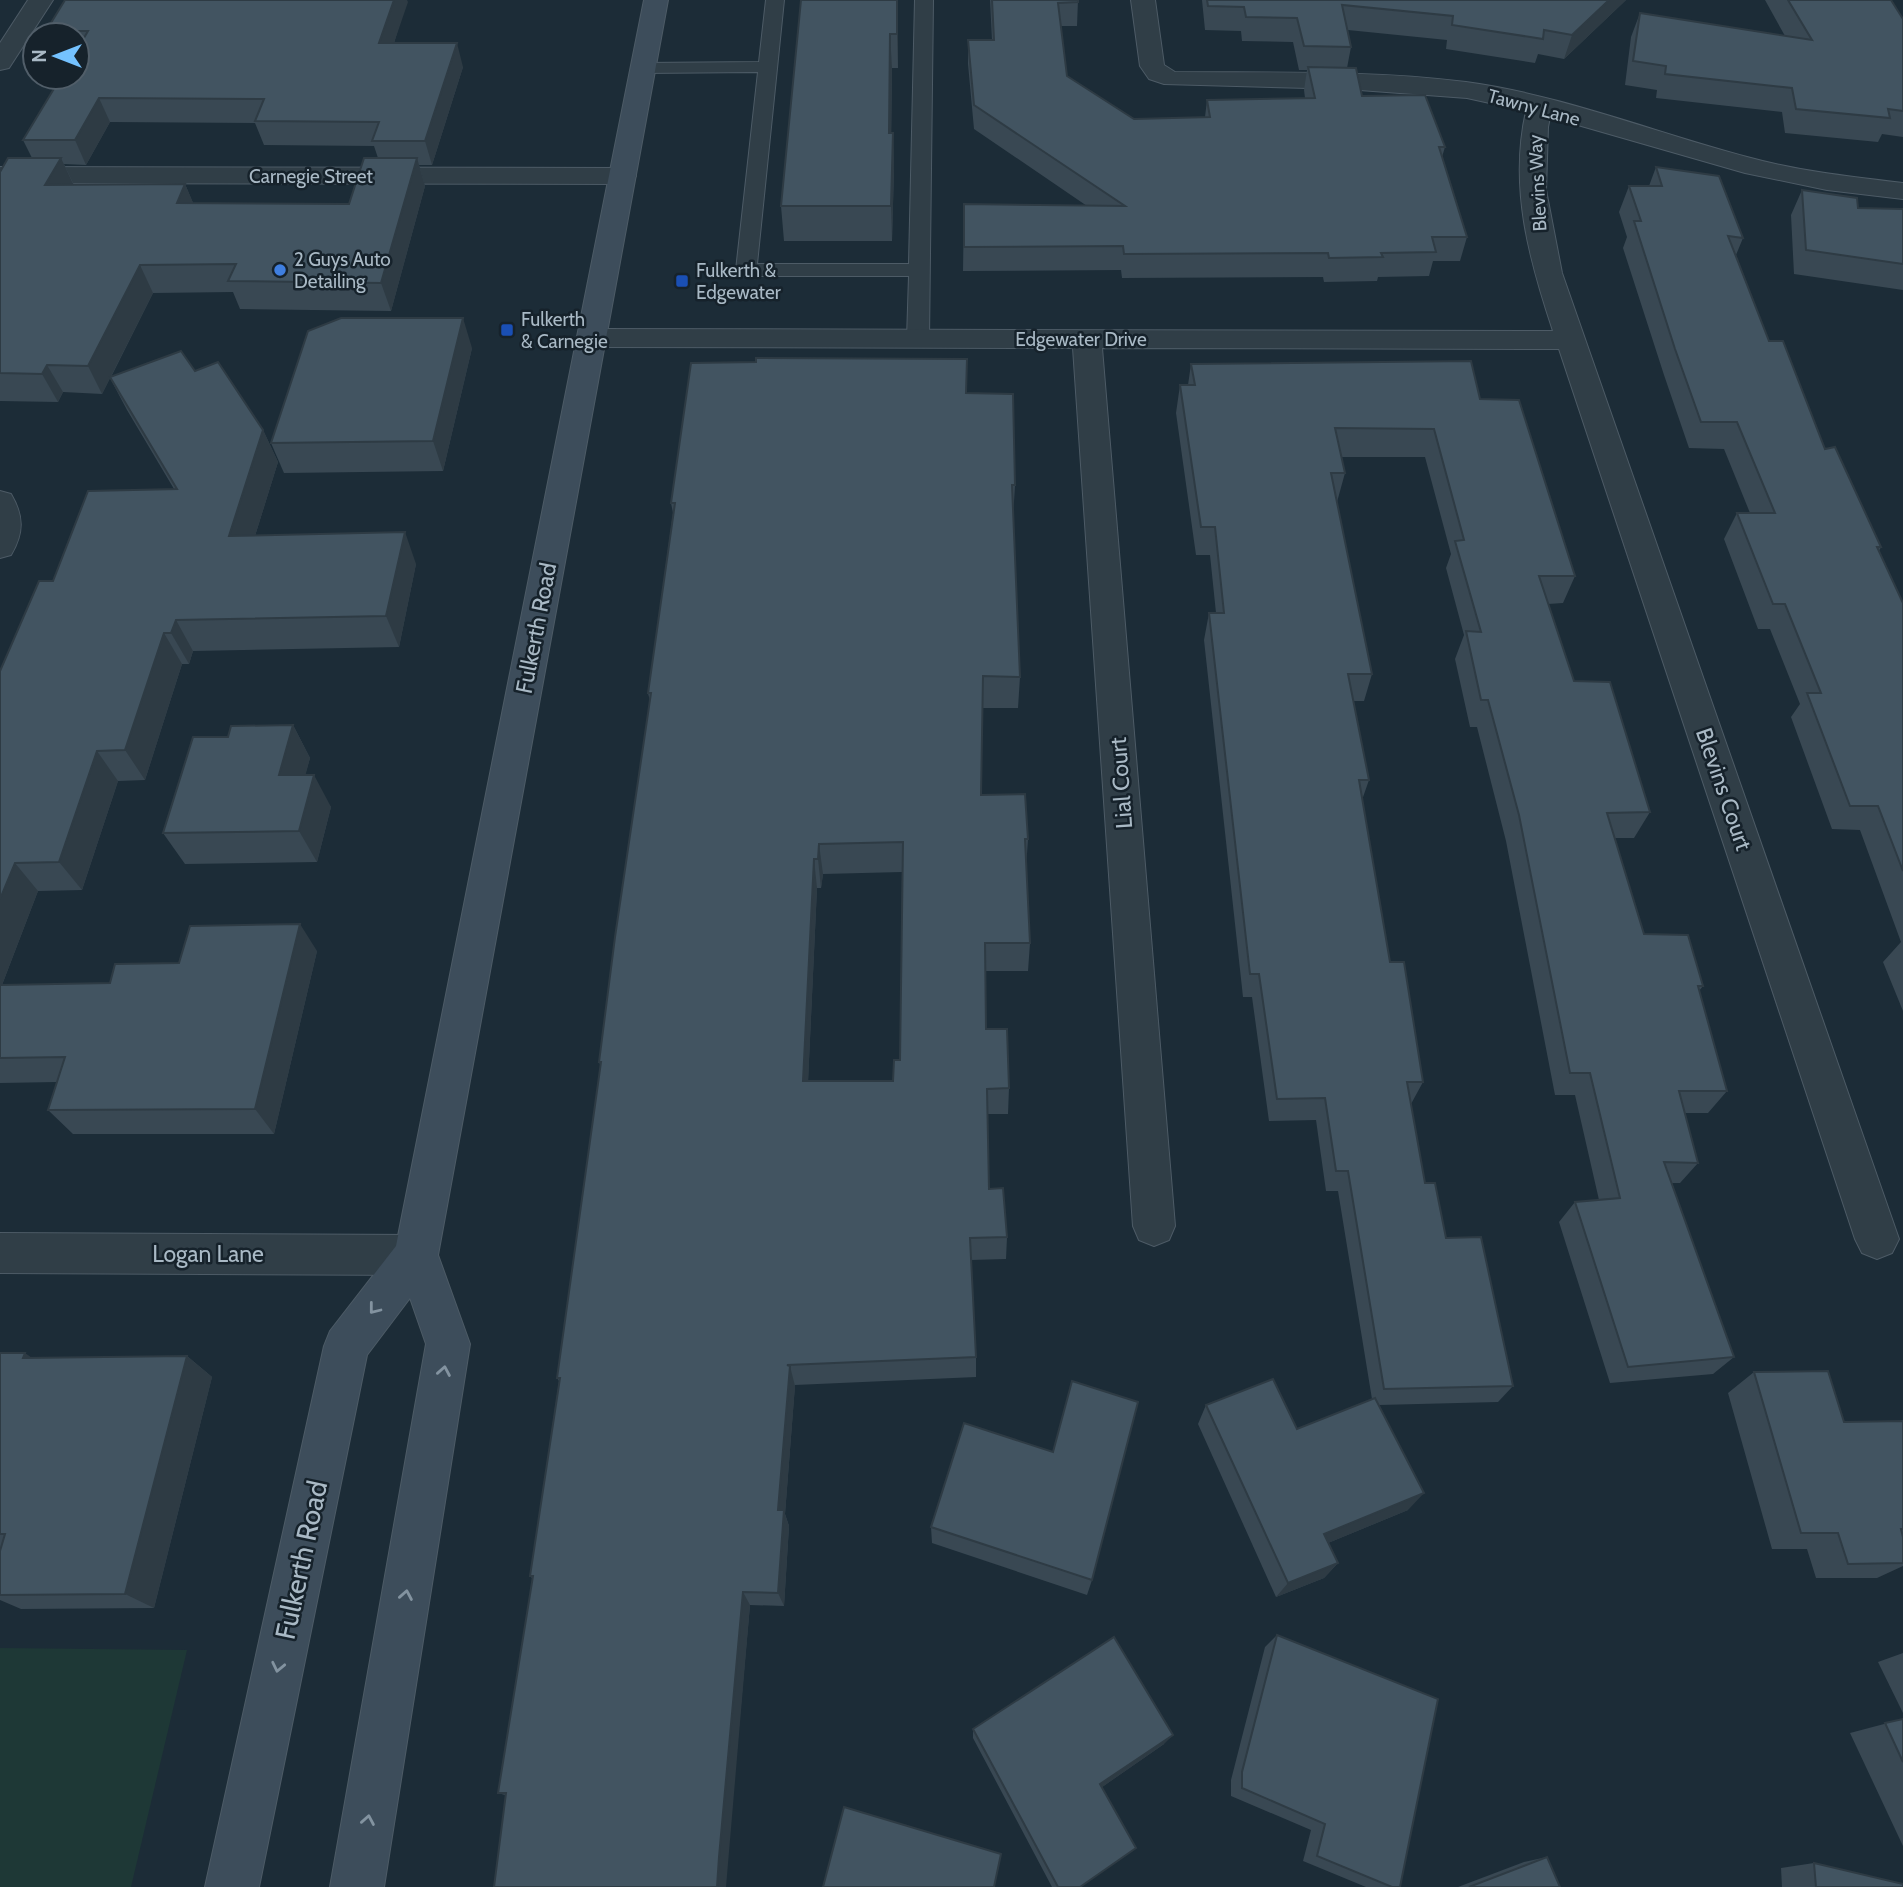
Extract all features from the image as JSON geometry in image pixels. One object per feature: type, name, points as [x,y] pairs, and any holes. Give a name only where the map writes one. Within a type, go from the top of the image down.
[{"type":"street","points":[[0,63],[41,0]]},
{"type":"street","name":"Fulkerth Road","points":[[232,1887],[346,1346],[416,1255],[656,0]]},
{"type":"street","name":"Tawny Lane","points":[[1143,0],[1149,57],[1158,74],[1189,80],[1346,80],[1467,90],[1540,106],[1733,163],[1828,182],[1903,191]]},
{"type":"street","name":"Blevins Way","points":[[1540,106],[1533,143],[1535,204],[1548,273],[1570,340]]},
{"type":"street","name":"Carnegie Street","points":[[0,176],[623,176]]},
{"type":"street","name":"Edgewater Drive","points":[[592,338],[1570,340]]},
{"type":"street","name":"Lial Court","points":[[1087,339],[1154,1226]]},
{"type":"street","name":"Blevins Court","points":[[1570,340],[1878,1239]]},
{"type":"street","points":[[0,502],[8,516],[6,534],[0,547]]},
{"type":"street","name":"Logan Lane","points":[[0,1253],[416,1255]]},
{"type":"street","points":[[357,1887],[448,1345],[416,1255]]},
{"type":"lane","points":[[775,0],[746,270],[919,270]]},
{"type":"lane","points":[[918,339],[924,0]]},
{"type":"lane","points":[[643,68],[768,67]]},
{"type":"green space","points":[[0,1648],[187,1650],[131,1887],[0,1887]]},
{"type":"building","points":[[65,0],[394,0],[379,43],[457,43],[425,141],[372,141],[379,122],[255,121],[264,99],[99,98],[75,140],[23,140],[53,91],[91,91],[91,21],[52,21]]},
{"type":"building","points":[[801,0],[897,0],[897,34],[890,34],[889,133],[893,133],[891,206],[781,206]]},
{"type":"building","points":[[992,0],[1078,0],[1058,3],[1067,76],[1134,119],[1210,117],[1207,100],[1315,98],[1308,67],[1356,68],[1362,96],[1425,95],[1445,147],[1439,147],[1467,237],[1432,237],[1436,252],[1381,253],[1383,257],[1329,258],[1328,253],[1124,254],[1123,246],[964,247],[964,204],[1125,206],[974,105],[968,40],[994,40]]},
{"type":"building","points":[[1207,0],[1609,0],[1572,35],[1544,30],[1543,39],[1452,25],[1453,16],[1342,5],[1351,47],[1304,46],[1297,18],[1246,17],[1244,7],[1208,6]]},
{"type":"building","points":[[1788,0],[1891,0],[1903,19],[1903,111],[1888,109],[1890,118],[1796,109],[1792,88],[1665,74],[1666,66],[1633,61],[1640,13],[1812,40]]},
{"type":"building","points":[[8,158],[61,158],[45,185],[185,184],[177,203],[349,204],[364,158],[417,158],[381,283],[228,281],[236,264],[140,265],[88,366],[47,365],[42,374],[0,373],[0,172]]},
{"type":"building","points":[[1656,167],[1719,176],[1743,238],[1728,236],[1769,341],[1783,341],[1825,449],[1835,447],[1881,547],[1877,547],[1903,603],[1903,871],[1878,806],[1850,806],[1807,693],[1821,693],[1785,604],[1773,604],[1737,513],[1775,513],[1737,422],[1701,422],[1675,349],[1634,221],[1641,221],[1629,186],[1662,186]]},
{"type":"building","points":[[1802,190],[1857,198],[1858,208],[1903,209],[1903,264],[1806,250]]},
{"type":"building","points":[[341,318],[463,318],[433,441],[271,443],[308,331]]},
{"type":"building","points":[[181,351],[195,371],[218,362],[263,430],[229,536],[405,532],[386,616],[176,620],[171,633],[164,633],[125,750],[97,751],[59,862],[15,863],[0,899],[0,671],[39,581],[53,581],[88,491],[177,489],[110,377]]},
{"type":"building","points":[[756,358],[967,359],[966,393],[1013,394],[1015,485],[1012,485],[1020,677],[983,676],[981,795],[1025,794],[1028,839],[1025,839],[1030,943],[985,943],[986,1029],[1007,1029],[1009,1088],[987,1089],[989,1189],[1003,1188],[1007,1237],[970,1238],[976,1357],[787,1365],[790,1366],[778,1510],[784,1510],[778,1593],[743,1592],[717,1887],[494,1887],[506,1793],[498,1793],[533,1576],[530,1576],[560,1378],[557,1378],[601,1062],[615,937],[651,693],[648,693],[675,503],[671,503],[691,363],[756,362]],"holes":[[[903,842],[900,1060],[894,1060],[893,1081],[803,1081],[814,859],[818,859],[819,844]]]},
{"type":"building","points":[[1471,361],[1480,399],[1519,400],[1575,576],[1539,576],[1574,681],[1610,682],[1650,812],[1607,813],[1644,934],[1688,935],[1703,986],[1698,986],[1727,1091],[1679,1091],[1698,1163],[1664,1162],[1734,1357],[1628,1367],[1575,1202],[1620,1198],[1590,1073],[1570,1073],[1519,815],[1488,700],[1481,700],[1466,631],[1481,632],[1455,541],[1464,540],[1434,429],[1335,428],[1345,473],[1331,473],[1372,674],[1348,674],[1369,780],[1359,780],[1390,962],[1404,962],[1423,1082],[1407,1082],[1425,1183],[1435,1183],[1446,1238],[1481,1237],[1513,1386],[1384,1389],[1348,1171],[1336,1171],[1325,1098],[1277,1099],[1259,974],[1250,974],[1209,613],[1224,613],[1215,527],[1201,527],[1180,385],[1195,385],[1191,364]]},
{"type":"building","points":[[293,725],[279,775],[314,775],[299,831],[163,833],[193,737],[228,737],[231,726]]},
{"type":"building","points":[[300,924],[255,1109],[48,1110],[65,1057],[0,1058],[0,985],[110,983],[115,964],[179,963],[190,926]]},
{"type":"building","points":[[0,1353],[25,1353],[23,1358],[187,1356],[125,1594],[0,1595],[0,1551],[5,1534],[0,1534]]},
{"type":"building","points":[[1828,1371],[1844,1422],[1903,1421],[1903,1563],[1848,1564],[1838,1533],[1801,1533],[1754,1372]]},
{"type":"building","points":[[1273,1379],[1297,1429],[1375,1398],[1424,1493],[1324,1534],[1338,1563],[1288,1583],[1206,1405]]},
{"type":"building","points":[[1072,1381],[1138,1402],[1092,1580],[931,1527],[964,1423],[1053,1452]]},
{"type":"building","points":[[1277,1635],[1438,1699],[1400,1887],[1392,1887],[1317,1856],[1325,1824],[1242,1788],[1242,1772]]},
{"type":"building","points":[[1114,1637],[1173,1735],[1100,1784],[1136,1848],[1080,1887],[1058,1887],[973,1729]]},
{"type":"building","points":[[1903,1719],[1903,1762],[1885,1723]]},
{"type":"building","points":[[844,1807],[1001,1854],[994,1887],[823,1887]]},
{"type":"building","points":[[1547,1857],[1560,1887],[1469,1887]]},
{"type":"building","points":[[1814,1863],[1903,1884],[1903,1887],[1816,1887]]},
{"type":"place","name":"2 Guys Auto Detailing","points":[[280,270]]},
{"type":"place","name":"Fulkerth & Edgewater","points":[[682,281]]},
{"type":"place","name":"Fulkerth & Carnegie","points":[[507,330]]}]
